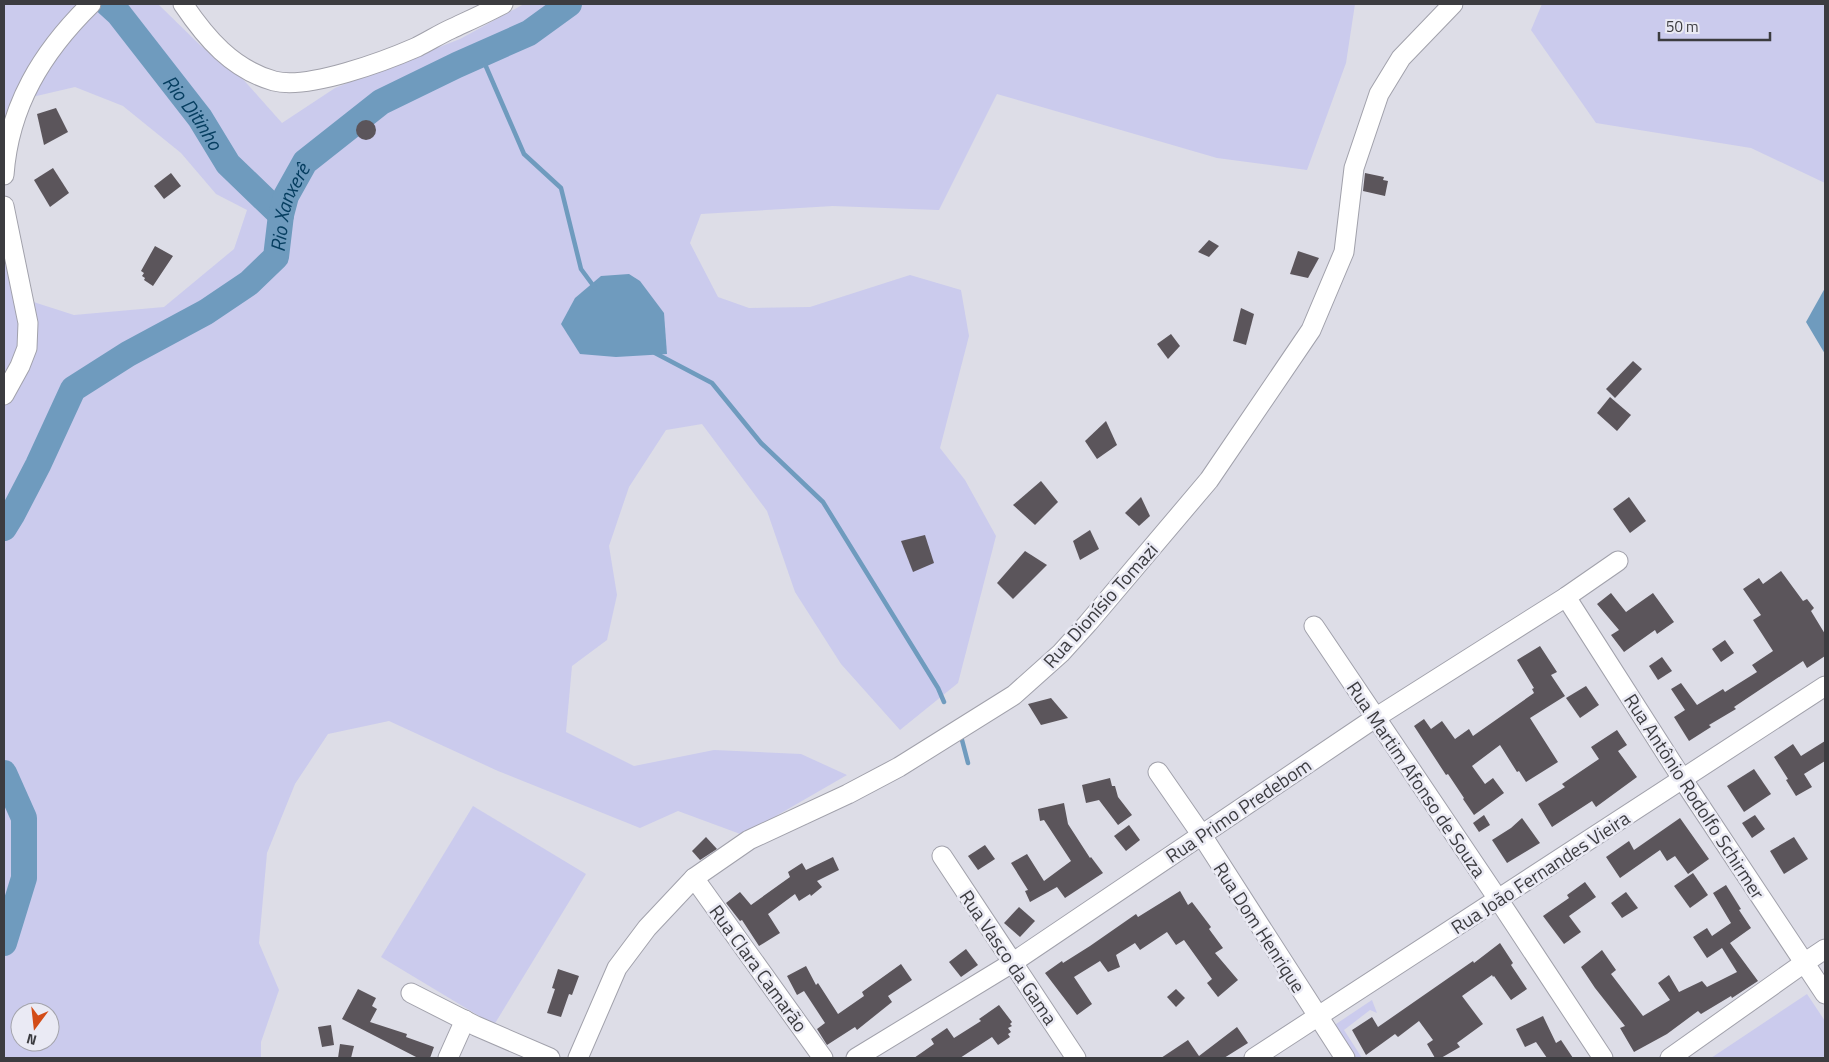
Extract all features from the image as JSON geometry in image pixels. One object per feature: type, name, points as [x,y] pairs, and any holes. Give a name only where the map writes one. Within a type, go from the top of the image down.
[{"type":"street","points":[[4,175],[10,136],[31,79],[45,56],[74,20],[91,4]]},
{"type":"street","points":[[183,4],[200,29],[220,52],[247,70],[275,81],[303,82],[364,67],[417,46],[502,4]]},
{"type":"street","name":"Rua Dionísio Tomazi","points":[[578,1058],[617,968],[647,928],[694,878],[749,840],[848,794],[899,767],[1014,694],[1061,653],[1099,611],[1209,480],[1311,330],[1344,252],[1354,168],[1379,94],[1401,58],[1453,4]]},
{"type":"street","points":[[4,206],[28,323],[27,348],[20,366],[4,395]]},
{"type":"street","name":"Rua Primo Predebom","points":[[856,1058],[1012,963],[1375,718],[1566,597],[1618,561]]},
{"type":"street","name":"Rua Antônio Rodolfo Schirmer","points":[[1566,597],[1683,780],[1825,994]]},
{"type":"street","name":"Rua Martim Afonso de Souza","points":[[1314,626],[1603,1058]]},
{"type":"street","name":"Rua João Fernandes Vieira","points":[[1254,1058],[1825,686]]},
{"type":"street","name":"Rua Dom Henrique","points":[[1158,772],[1201,834],[1345,1058]]},
{"type":"street","name":"Rua Vasco da Gama","points":[[942,856],[1076,1058]]},
{"type":"street","name":"Rua Clara Camarão","points":[[694,878],[824,1058]]},
{"type":"street","points":[[1670,1058],[1825,949]]},
{"type":"street","points":[[411,993],[470,1023],[550,1058]]},
{"type":"street","points":[[448,1058],[470,1023]]},
{"type":"street","points":[[462,1058],[470,1023]]},
{"type":"shaded area","points":[[4,4],[158,4],[200,45],[241,77],[282,123],[335,88],[460,39],[524,4],[1355,4],[1346,63],[1307,170],[1217,158],[997,94],[939,210],[833,206],[701,214],[690,243],[718,297],[749,308],[810,307],[910,275],[961,290],[969,336],[940,448],[965,480],[996,536],[958,683],[900,730],[841,664],[795,592],[767,511],[702,424],[666,430],[629,487],[609,546],[617,595],[607,640],[572,666],[566,732],[634,766],[714,750],[801,754],[847,775],[743,835],[678,811],[640,828],[498,771],[389,721],[328,734],[295,784],[267,853],[259,943],[279,990],[261,1042],[261,1058],[4,1058],[4,247],[18,297],[74,315],[164,307],[234,249],[247,210],[216,194],[181,153],[123,106],[75,87],[15,101],[4,141]]},
{"type":"shaded area","points":[[1542,4],[1825,4],[1825,183],[1751,148],[1596,123],[1531,30]]},
{"type":"shaded area","points":[[629,274],[640,281],[664,313],[667,354],[616,357],[580,354],[561,324],[575,298],[601,276]]},
{"type":"shaded area","points":[[1825,288],[1825,354],[1806,322]]},
{"type":"shaded area","points":[[473,806],[586,874],[494,1025],[381,957]]},
{"type":"shaded area","points":[[1807,994],[1825,1021],[1825,1058],[1711,1058]]},
{"type":"shaded area","points":[[1372,1000],[1377,1013],[1370,1010],[1344,1030],[1362,1058],[1355,1058],[1333,1026]]},
{"type":"building","points":[[56,108],[68,132],[44,145],[37,114]]},
{"type":"building","points":[[366,120],[373,123],[376,130],[373,137],[366,140],[359,137],[356,130],[359,123]]},
{"type":"building","points":[[53,168],[69,193],[50,207],[34,180]]},
{"type":"building","points":[[171,173],[181,186],[164,199],[154,186]]},
{"type":"building","points":[[1365,173],[1384,177],[1383,180],[1388,181],[1385,196],[1363,191]]},
{"type":"building","points":[[1209,240],[1219,246],[1209,257],[1198,252]]},
{"type":"building","points":[[155,246],[173,256],[153,286],[144,280],[145,278],[142,276],[144,273],[141,271]]},
{"type":"building","points":[[1298,251],[1319,258],[1308,278],[1290,274]]},
{"type":"building","points":[[1241,308],[1254,314],[1246,345],[1233,341]]},
{"type":"building","points":[[1171,334],[1180,346],[1168,359],[1157,344]]},
{"type":"building","points":[[1633,361],[1642,369],[1615,398],[1606,389]]},
{"type":"building","points":[[1610,397],[1631,415],[1617,431],[1597,413]]},
{"type":"building","points":[[1106,421],[1117,445],[1097,459],[1085,441]]},
{"type":"building","points":[[1041,481],[1058,502],[1035,525],[1013,505]]},
{"type":"building","points":[[1141,497],[1150,516],[1139,526],[1125,513]]},
{"type":"building","points":[[1629,497],[1646,521],[1630,533],[1613,509]]},
{"type":"building","points":[[1090,530],[1099,549],[1080,560],[1073,541]]},
{"type":"building","points":[[925,535],[934,563],[913,572],[901,541]]},
{"type":"building","points":[[1025,551],[1047,565],[1013,599],[997,583]]},
{"type":"building","points":[[1781,571],[1803,601],[1807,599],[1814,608],[1811,611],[1825,634],[1825,656],[1807,668],[1803,661],[1734,707],[1736,709],[1709,725],[1711,727],[1689,741],[1674,717],[1685,710],[1671,689],[1681,683],[1697,705],[1723,689],[1725,692],[1757,672],[1752,665],[1773,651],[1753,620],[1761,615],[1743,589],[1759,578],[1763,584]]},
{"type":"building","points":[[1611,593],[1626,612],[1653,593],[1674,622],[1657,634],[1655,630],[1624,652],[1611,635],[1619,630],[1597,604]]},
{"type":"building","points":[[1725,640],[1734,653],[1721,662],[1712,649]]},
{"type":"building","points":[[1540,646],[1557,672],[1551,675],[1565,696],[1530,718],[1558,762],[1526,782],[1519,771],[1517,772],[1500,745],[1472,766],[1485,784],[1493,778],[1504,793],[1474,815],[1414,726],[1424,719],[1431,729],[1442,721],[1455,739],[1469,729],[1473,736],[1534,693],[1532,689],[1534,688],[1517,660]]},
{"type":"building","points":[[1662,657],[1672,671],[1658,680],[1649,666]]},
{"type":"building","points":[[1586,686],[1599,705],[1580,718],[1566,698]]},
{"type":"building","points":[[1051,698],[1068,718],[1041,725],[1028,704]]},
{"type":"building","points":[[1617,730],[1627,745],[1618,751],[1637,777],[1596,807],[1592,801],[1552,827],[1538,804],[1565,787],[1562,784],[1599,759],[1591,747]]},
{"type":"building","points":[[1825,741],[1825,761],[1804,774],[1812,787],[1796,796],[1774,757],[1793,744],[1801,756]]},
{"type":"building","points":[[1754,769],[1771,794],[1744,812],[1727,786]]},
{"type":"building","points":[[1110,778],[1112,786],[1115,786],[1118,797],[1132,815],[1118,825],[1099,800],[1086,803],[1082,785]]},
{"type":"building","points":[[1064,803],[1068,824],[1090,858],[1103,873],[1065,898],[1057,887],[1030,902],[1025,891],[1028,890],[1011,863],[1027,854],[1044,881],[1071,861],[1044,820],[1040,821],[1038,809]]},
{"type":"building","points":[[1484,815],[1490,825],[1479,832],[1473,823]]},
{"type":"building","points":[[1755,815],[1765,829],[1752,838],[1742,823]]},
{"type":"building","points":[[1522,818],[1540,843],[1507,863],[1492,840],[1511,828]]},
{"type":"building","points":[[1680,818],[1709,859],[1688,874],[1675,856],[1667,861],[1660,850],[1620,878],[1606,857],[1629,841],[1634,850]]},
{"type":"building","points":[[1129,825],[1140,840],[1126,851],[1114,836]]},
{"type":"building","points":[[706,837],[717,849],[700,860],[692,851]]},
{"type":"building","points":[[1794,837],[1808,859],[1784,874],[1770,851]]},
{"type":"building","points":[[985,845],[995,859],[978,870],[968,856]]},
{"type":"building","points":[[833,857],[839,870],[817,881],[822,887],[811,896],[810,894],[799,901],[795,894],[768,914],[780,933],[759,946],[742,920],[740,921],[726,903],[740,892],[751,905],[790,877],[788,872],[802,863],[806,870]]},
{"type":"building","points":[[1693,873],[1708,895],[1690,908],[1674,886]]},
{"type":"building","points":[[1585,882],[1596,897],[1569,916],[1581,932],[1564,944],[1543,916],[1569,898],[1567,895]]},
{"type":"building","points":[[1726,885],[1751,928],[1730,943],[1758,981],[1732,998],[1731,996],[1701,1014],[1698,1011],[1667,1034],[1634,1052],[1620,1028],[1625,1026],[1581,967],[1602,950],[1616,970],[1611,974],[1643,1016],[1670,1000],[1658,983],[1669,975],[1679,992],[1702,981],[1707,987],[1737,972],[1722,948],[1707,958],[1693,937],[1707,928],[1712,936],[1731,923],[1713,893]]},
{"type":"building","points":[[1180,891],[1188,905],[1192,902],[1211,927],[1209,929],[1223,948],[1215,953],[1238,980],[1218,997],[1207,983],[1212,979],[1184,940],[1176,945],[1167,932],[1140,950],[1135,943],[1116,955],[1120,967],[1108,972],[1100,961],[1074,977],[1092,1004],[1077,1015],[1045,973],[1062,961],[1063,963],[1090,946],[1136,914],[1138,917]]},
{"type":"building","points":[[1626,892],[1638,908],[1622,918],[1611,903]]},
{"type":"building","points":[[1019,907],[1035,921],[1020,937],[1004,923]]},
{"type":"building","points":[[1500,943],[1513,963],[1511,965],[1527,989],[1511,1000],[1492,975],[1462,996],[1483,1024],[1457,1043],[1460,1047],[1441,1058],[1435,1058],[1427,1044],[1433,1040],[1419,1021],[1398,1037],[1395,1034],[1366,1055],[1352,1030],[1372,1017],[1378,1027],[1473,961],[1474,963]]},
{"type":"building","points":[[966,949],[978,965],[961,977],[949,962]]},
{"type":"building","points":[[901,964],[912,980],[888,996],[892,1002],[857,1030],[855,1027],[827,1045],[817,1029],[825,1023],[804,991],[797,995],[787,976],[806,966],[816,985],[818,983],[838,1014],[864,996],[862,992]]},
{"type":"building","points":[[558,969],[579,976],[572,995],[569,994],[561,1017],[547,1013],[555,989],[552,988]]},
{"type":"building","points":[[358,989],[376,998],[372,1006],[377,1009],[370,1022],[407,1034],[406,1037],[434,1047],[430,1058],[418,1058],[342,1019]]},
{"type":"building","points":[[1176,989],[1185,998],[1176,1007],[1167,997]]},
{"type":"building","points":[[999,1005],[1012,1022],[1010,1024],[1012,1026],[1008,1028],[1011,1032],[1008,1034],[1010,1037],[998,1045],[992,1037],[960,1058],[914,1058],[934,1044],[931,1039],[947,1028],[954,1038],[981,1021],[979,1019]]},
{"type":"building","points":[[1543,1016],[1556,1043],[1561,1040],[1573,1058],[1547,1058],[1536,1042],[1525,1047],[1516,1029]]},
{"type":"building","points":[[331,1025],[334,1045],[322,1047],[318,1027]]},
{"type":"building","points":[[1237,1027],[1248,1043],[1224,1058],[1161,1058],[1188,1040],[1199,1056]]},
{"type":"building","points":[[340,1044],[354,1046],[351,1058],[338,1058]]},
{"type":"waterway","name":"Rio Ditinho","points":[[108,4],[119,14],[200,118],[228,164],[281,215]]},
{"type":"waterway","name":"Rio Xanxerê","points":[[4,528],[38,465],[73,389],[128,354],[206,312],[249,283],[276,257],[281,215],[286,196],[305,162],[381,102],[529,33],[569,4]]},
{"type":"waterway","points":[[481,55],[524,154],[561,188],[581,269],[595,288]]},
{"type":"waterway","points":[[655,353],[712,383],[761,443],[823,502],[938,688],[944,702]]},
{"type":"waterway","points":[[962,740],[968,763]]},
{"type":"waterway","name":"Rio Xanxerê","points":[[4,773],[24,818],[24,878],[4,943]]}]
